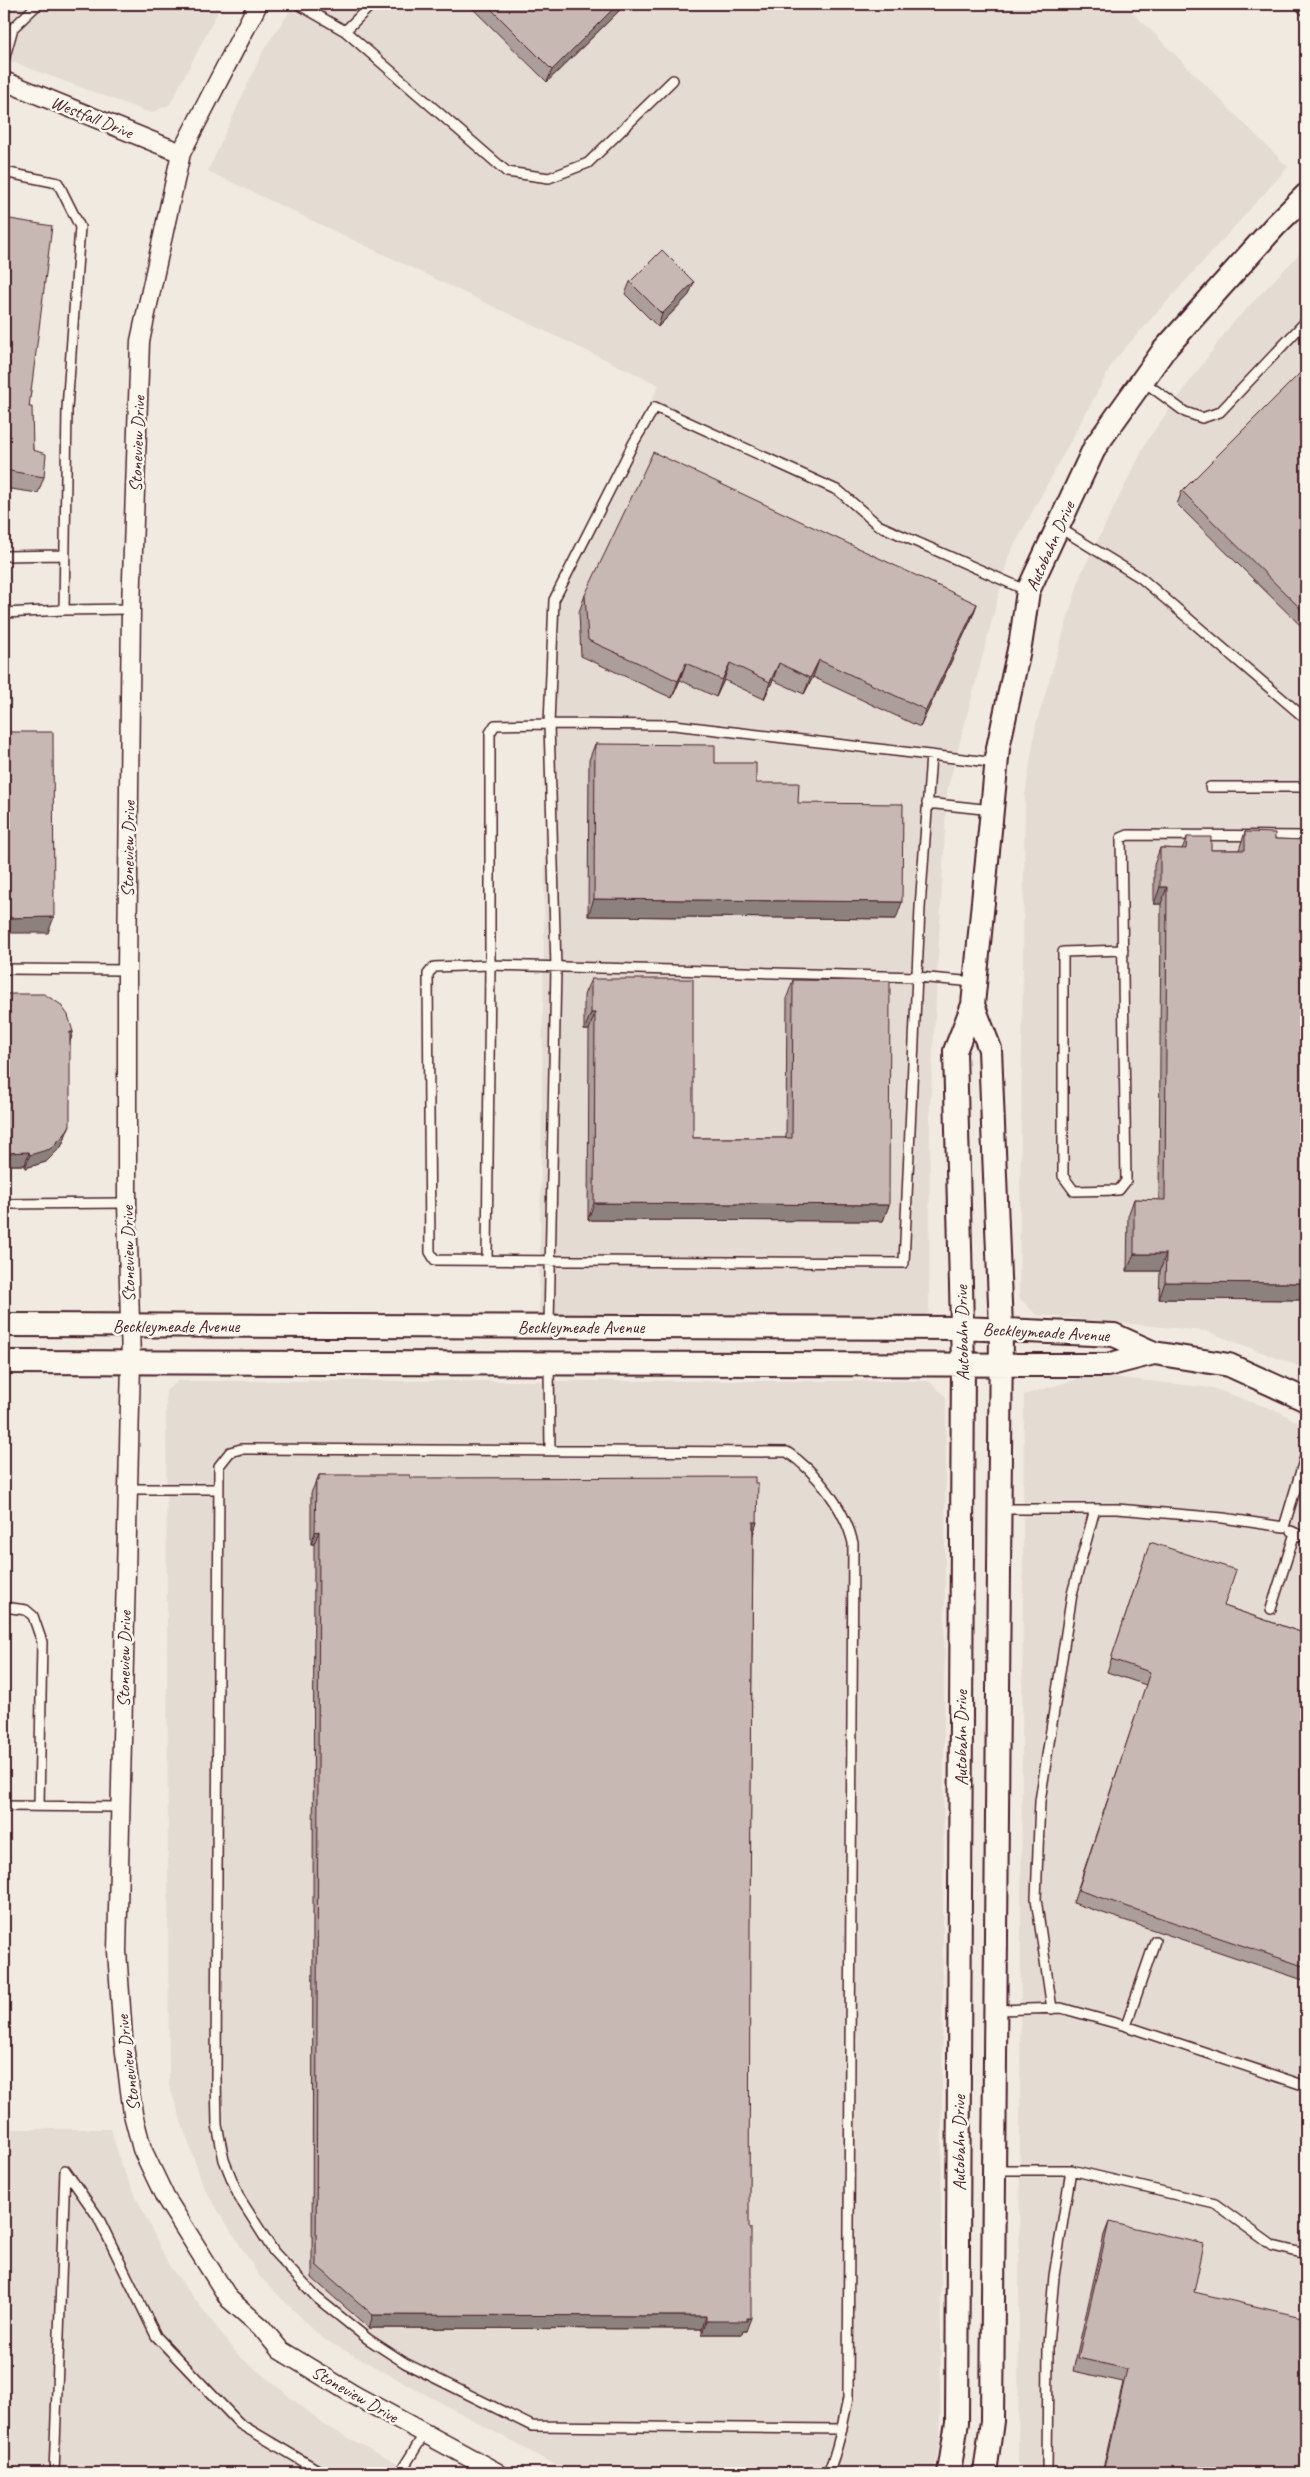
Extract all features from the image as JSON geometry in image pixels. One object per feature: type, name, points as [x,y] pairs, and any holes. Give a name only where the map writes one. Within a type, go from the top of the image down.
[{"type":"street","name":"Stoneview Drive","points":[[258,4],[181,153],[140,341],[131,609],[127,970],[127,1204],[130,1363],[117,1951],[123,2037],[133,2114],[142,2149],[165,2197],[229,2299],[261,2327],[280,2350],[315,2372],[498,2473]]},
{"type":"street","name":"Westfall Drive","points":[[4,81],[181,153]]},
{"type":"street","name":"Autobahn Drive","points":[[950,2473],[957,2412],[963,1364],[955,1051],[973,1005],[997,763],[1028,591],[1096,447],[1164,350],[1302,207]]},
{"type":"street","name":"Autobahn Drive","points":[[973,1005],[990,1049],[1001,1328],[992,2421],[984,2473]]},
{"type":"street","name":"Beckleymeade Avenue","points":[[4,1325],[1001,1328],[1114,1335],[1154,1353],[1229,1365],[1306,1400]]},
{"type":"street","points":[[549,1326],[549,1363]]},
{"type":"street","name":"Beckleymeade Avenue","points":[[4,1362],[1000,1363],[1107,1365],[1154,1353]]},
{"type":"lane","points":[[4,60],[8,28],[38,4]]},
{"type":"lane","points":[[298,4],[345,31],[507,172],[550,178],[588,163],[674,80]]},
{"type":"lane","points":[[345,31],[372,4]]},
{"type":"lane","points":[[1298,4],[1306,11]]},
{"type":"lane","points":[[4,172],[58,183],[80,227],[67,408],[63,555],[64,610]]},
{"type":"lane","points":[[1142,381],[1185,412],[1202,418],[1220,412],[1306,321]]},
{"type":"lane","points":[[549,1326],[556,968],[549,724],[554,600],[634,442],[655,407],[839,491],[878,525],[1028,591]]},
{"type":"lane","points":[[1058,527],[1141,578],[1306,719]]},
{"type":"lane","points":[[4,556],[63,555]]},
{"type":"lane","points":[[4,613],[131,609]]},
{"type":"lane","points":[[487,1260],[490,732],[495,725],[674,725],[997,763]]},
{"type":"lane","points":[[931,755],[917,977],[904,1263],[435,1260],[430,1252],[428,974],[434,967],[490,965],[917,977],[975,982]]},
{"type":"lane","points":[[1210,787],[1306,787]]},
{"type":"lane","points":[[927,803],[992,810]]},
{"type":"lane","points":[[1123,950],[1063,952],[1063,1176],[1074,1191],[1119,1190],[1126,1181],[1123,950],[1121,838],[1128,835],[1306,836]]},
{"type":"lane","points":[[4,969],[127,970]]},
{"type":"lane","points":[[4,1204],[127,1204]]},
{"type":"lane","points":[[549,1363],[550,1451]]},
{"type":"lane","points":[[828,2473],[842,2430],[848,2398],[853,1562],[850,1532],[824,1489],[804,1464],[787,1452],[241,1449],[230,1452],[219,1466],[217,2125],[220,2144],[230,2178],[239,2197],[274,2252],[317,2298],[368,2339],[405,2363],[532,2426],[842,2430]]},
{"type":"lane","points":[[1284,1527],[1306,1454]]},
{"type":"lane","points":[[128,1489],[219,1489]]},
{"type":"lane","points":[[999,1509],[1095,1509],[1223,1518],[1284,1527],[1306,1538]]},
{"type":"lane","points":[[1052,2009],[1036,1899],[1040,1801],[1072,1594],[1095,1509]]},
{"type":"lane","points":[[1271,1609],[1295,1533]]},
{"type":"lane","points":[[4,1607],[26,1610],[33,1616],[42,1642],[39,1806]]},
{"type":"lane","points":[[4,1806],[121,1807]]},
{"type":"lane","points":[[1126,2026],[1155,1942]]},
{"type":"lane","points":[[995,2010],[1061,2008],[1126,2026],[1306,2086]]},
{"type":"lane","points":[[54,2473],[65,2170],[98,2217],[156,2336],[240,2424],[323,2473]]},
{"type":"lane","points":[[994,2170],[1071,2170],[1216,2204],[1273,2246],[1306,2254]]},
{"type":"lane","points":[[1047,2473],[1048,2345],[1054,2276],[1071,2170]]},
{"type":"lane","points":[[400,2473],[425,2433]]},
{"type":"shaded area","points":[[4,4],[222,4],[170,104],[151,113],[4,59]]},
{"type":"shaded area","points":[[295,4],[1124,4],[1288,167],[1115,359],[1009,555],[947,791],[930,1108],[929,1312],[910,1326],[539,1323],[548,620],[659,385],[208,171],[264,49]]},
{"type":"shaded area","points":[[1306,247],[1306,1369],[1206,1331],[1037,1315],[1019,1298],[1025,796],[1036,725],[1081,574],[1148,439],[1231,325]]},
{"type":"shaded area","points":[[1091,1375],[1212,1388],[1280,1412],[1306,1427],[1306,2473],[1018,2473],[1024,1395]]},
{"type":"shaded area","points":[[178,1381],[929,1381],[946,1397],[940,2439],[934,2473],[570,2473],[322,2338],[260,2277],[204,2188],[169,2085],[166,1391]]},
{"type":"shaded area","points":[[4,2129],[111,2129],[121,2165],[169,2266],[239,2356],[326,2426],[414,2473],[4,2473]]},
{"type":"building","points":[[486,4],[618,4],[552,70]]},
{"type":"building","points":[[4,218],[52,226],[29,407],[32,407],[33,450],[46,454],[44,477],[4,470]]},
{"type":"building","points":[[662,250],[694,282],[662,314],[630,282]]},
{"type":"building","points":[[1306,367],[1306,614],[1182,491]]},
{"type":"building","points":[[653,452],[977,604],[926,710],[819,660],[810,678],[779,663],[770,682],[730,663],[722,680],[686,663],[678,681],[588,640],[585,595]]},
{"type":"building","points":[[4,732],[53,732],[54,917],[4,918]]},
{"type":"building","points":[[595,744],[715,745],[715,763],[756,763],[756,783],[799,783],[798,803],[903,804],[902,902],[594,899]]},
{"type":"building","points":[[1245,832],[1275,833],[1275,839],[1306,840],[1306,1283],[1165,1282],[1166,1254],[1134,1254],[1134,1199],[1165,1200],[1167,887],[1160,887],[1160,848],[1186,849],[1187,837],[1211,837],[1211,850],[1245,850]]},
{"type":"building","points":[[591,979],[693,979],[693,1138],[792,1138],[793,980],[890,981],[889,1205],[594,1203],[595,1013],[591,1013]]},
{"type":"building","points":[[4,994],[44,994],[60,1004],[68,1015],[73,1032],[70,1032],[70,1125],[65,1134],[50,1149],[30,1155],[29,1152],[4,1153]]},
{"type":"building","points":[[319,1475],[410,1475],[410,1478],[755,1477],[755,1483],[758,1483],[757,1522],[753,1522],[749,2228],[751,2228],[751,2318],[747,2318],[747,2321],[706,2321],[706,2316],[373,2315],[316,2265],[319,1531],[315,1532],[316,1481],[319,1481]]},
{"type":"building","points":[[1150,1542],[1236,1570],[1224,1606],[1306,1634],[1306,1967],[1078,1890],[1150,1672],[1111,1659]]},
{"type":"building","points":[[1109,2222],[1204,2244],[1194,2292],[1306,2318],[1306,2473],[1103,2473],[1127,2369],[1078,2358]]}]
